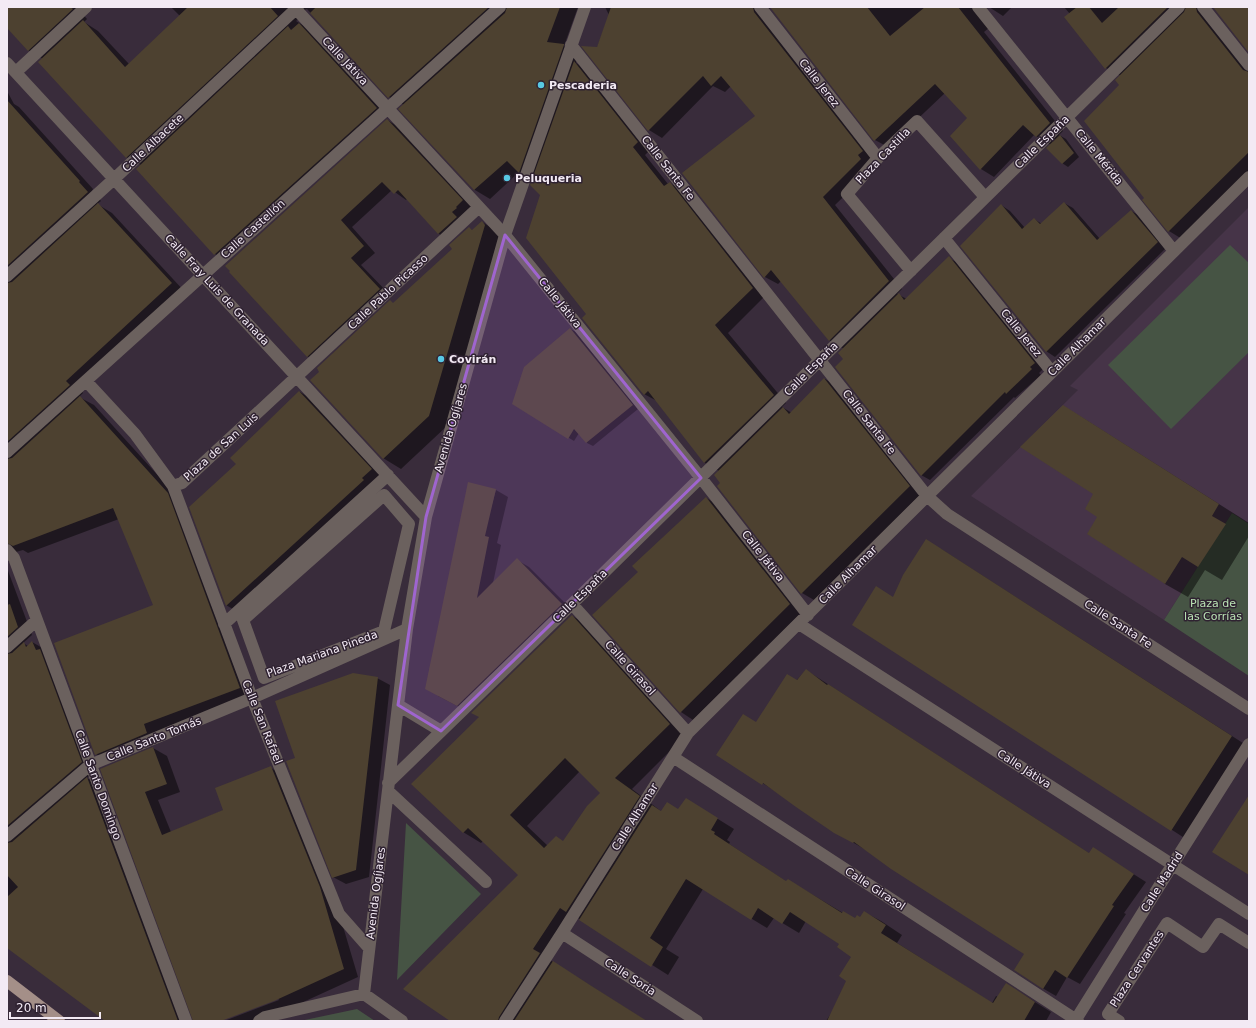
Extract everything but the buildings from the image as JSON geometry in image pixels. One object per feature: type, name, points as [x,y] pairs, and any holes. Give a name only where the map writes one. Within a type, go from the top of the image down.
[{"type":"main road","points":[[7,981],[59,1021]]},
{"type":"street","points":[[10,69],[86,7]]},
{"type":"street","name":"Calle Castellón","points":[[7,452],[500,7]]},
{"type":"street","name":"Avenida Ogíjares","points":[[364,994],[407,629],[426,517],[505,236],[585,7]]},
{"type":"street","name":"Calle Jerez","points":[[760,7],[878,158]]},
{"type":"street","name":"Calle Mérida","points":[[978,7],[1174,251]]},
{"type":"street","name":"Calle España","points":[[388,787],[441,731],[701,478],[820,359],[1179,7]]},
{"type":"street","points":[[1203,7],[1249,65]]},
{"type":"street","name":"Calle Játiva","points":[[296,8],[505,236],[701,478],[808,615]]},
{"type":"street","name":"Calle Albacete","points":[[7,276],[114,179],[296,8]]},
{"type":"street","name":"Calle Santa Fe","points":[[571,45],[927,496],[947,514],[1249,709]]},
{"type":"street","name":"Calle Fray Luis de Granada","points":[[10,69],[114,179],[426,517]]},
{"type":"street","name":"Plaza Castilla","points":[[911,270],[847,194],[878,158],[917,121],[985,198]]},
{"type":"street","name":"Calle Alhamar","points":[[505,1021],[688,733],[1249,177]]},
{"type":"street","name":"Calle Pablo Picasso","points":[[297,377],[479,207]]},
{"type":"street","name":"Calle Jerez","points":[[944,238],[1052,372]]},
{"type":"street","name":"Plaza de San Luis","points":[[86,381],[135,434],[173,486],[182,483],[297,377]]},
{"type":"street","points":[[224,624],[388,475]]},
{"type":"street","name":"Calle San Rafael","points":[[173,486],[252,698],[339,914],[369,948]]},
{"type":"street","name":"Plaza Mariana Pineda","points":[[384,495],[410,524],[384,631],[264,678],[243,620],[384,495]]},
{"type":"street","name":"Calle Santo Domingo","points":[[7,550],[14,558],[186,1021]]},
{"type":"street","name":"Calle Girasol","points":[[572,604],[688,733]]},
{"type":"street","points":[[7,647],[37,620]]},
{"type":"street","name":"Calle Játiva","points":[[799,624],[1249,914]]},
{"type":"street","name":"Plaza Mariana Pineda","points":[[252,698],[407,629]]},
{"type":"street","name":"Calle Santo Tomás","points":[[7,836],[90,765],[252,698]]},
{"type":"street","points":[[398,705],[441,731]]},
{"type":"street","name":"Calle Madrid","points":[[1076,1021],[1172,864],[1249,744]]},
{"type":"street","name":"Calle Girasol","points":[[673,757],[1076,1021]]},
{"type":"street","points":[[388,787],[486,882]]},
{"type":"street","name":"Plaza Cervantes","points":[[1119,1021],[1108,1014],[1167,923],[1203,947],[1219,924],[1249,943]]},
{"type":"street","name":"Calle Soria","points":[[562,933],[697,1021]]},
{"type":"street","points":[[259,1021],[265,1017],[364,994],[402,1021]]},
{"type":"highlighted area","points":[[505,235],[701,478],[441,731],[398,705],[426,517]]},
{"type":"shaded area","points":[[1249,207],[1249,524],[1232,513],[1164,620],[971,496],[1078,390],[1070,386]]},
{"type":"green space","points":[[1230,245],[1249,263],[1249,352],[1171,429],[1108,365]]},
{"type":"green space","name":"Plaza de las Corrías","points":[[1232,513],[1249,524],[1249,676],[1164,620]]},
{"type":"green space","points":[[406,823],[481,894],[397,980]]},
{"type":"green space","points":[[357,1009],[375,1021],[300,1021]]},
{"type":"place","name":"Pescaderia","points":[[541,85]]},
{"type":"place","name":"Peluqueria","points":[[507,178]]},
{"type":"place","name":"Covirán","points":[[441,359]]}]
